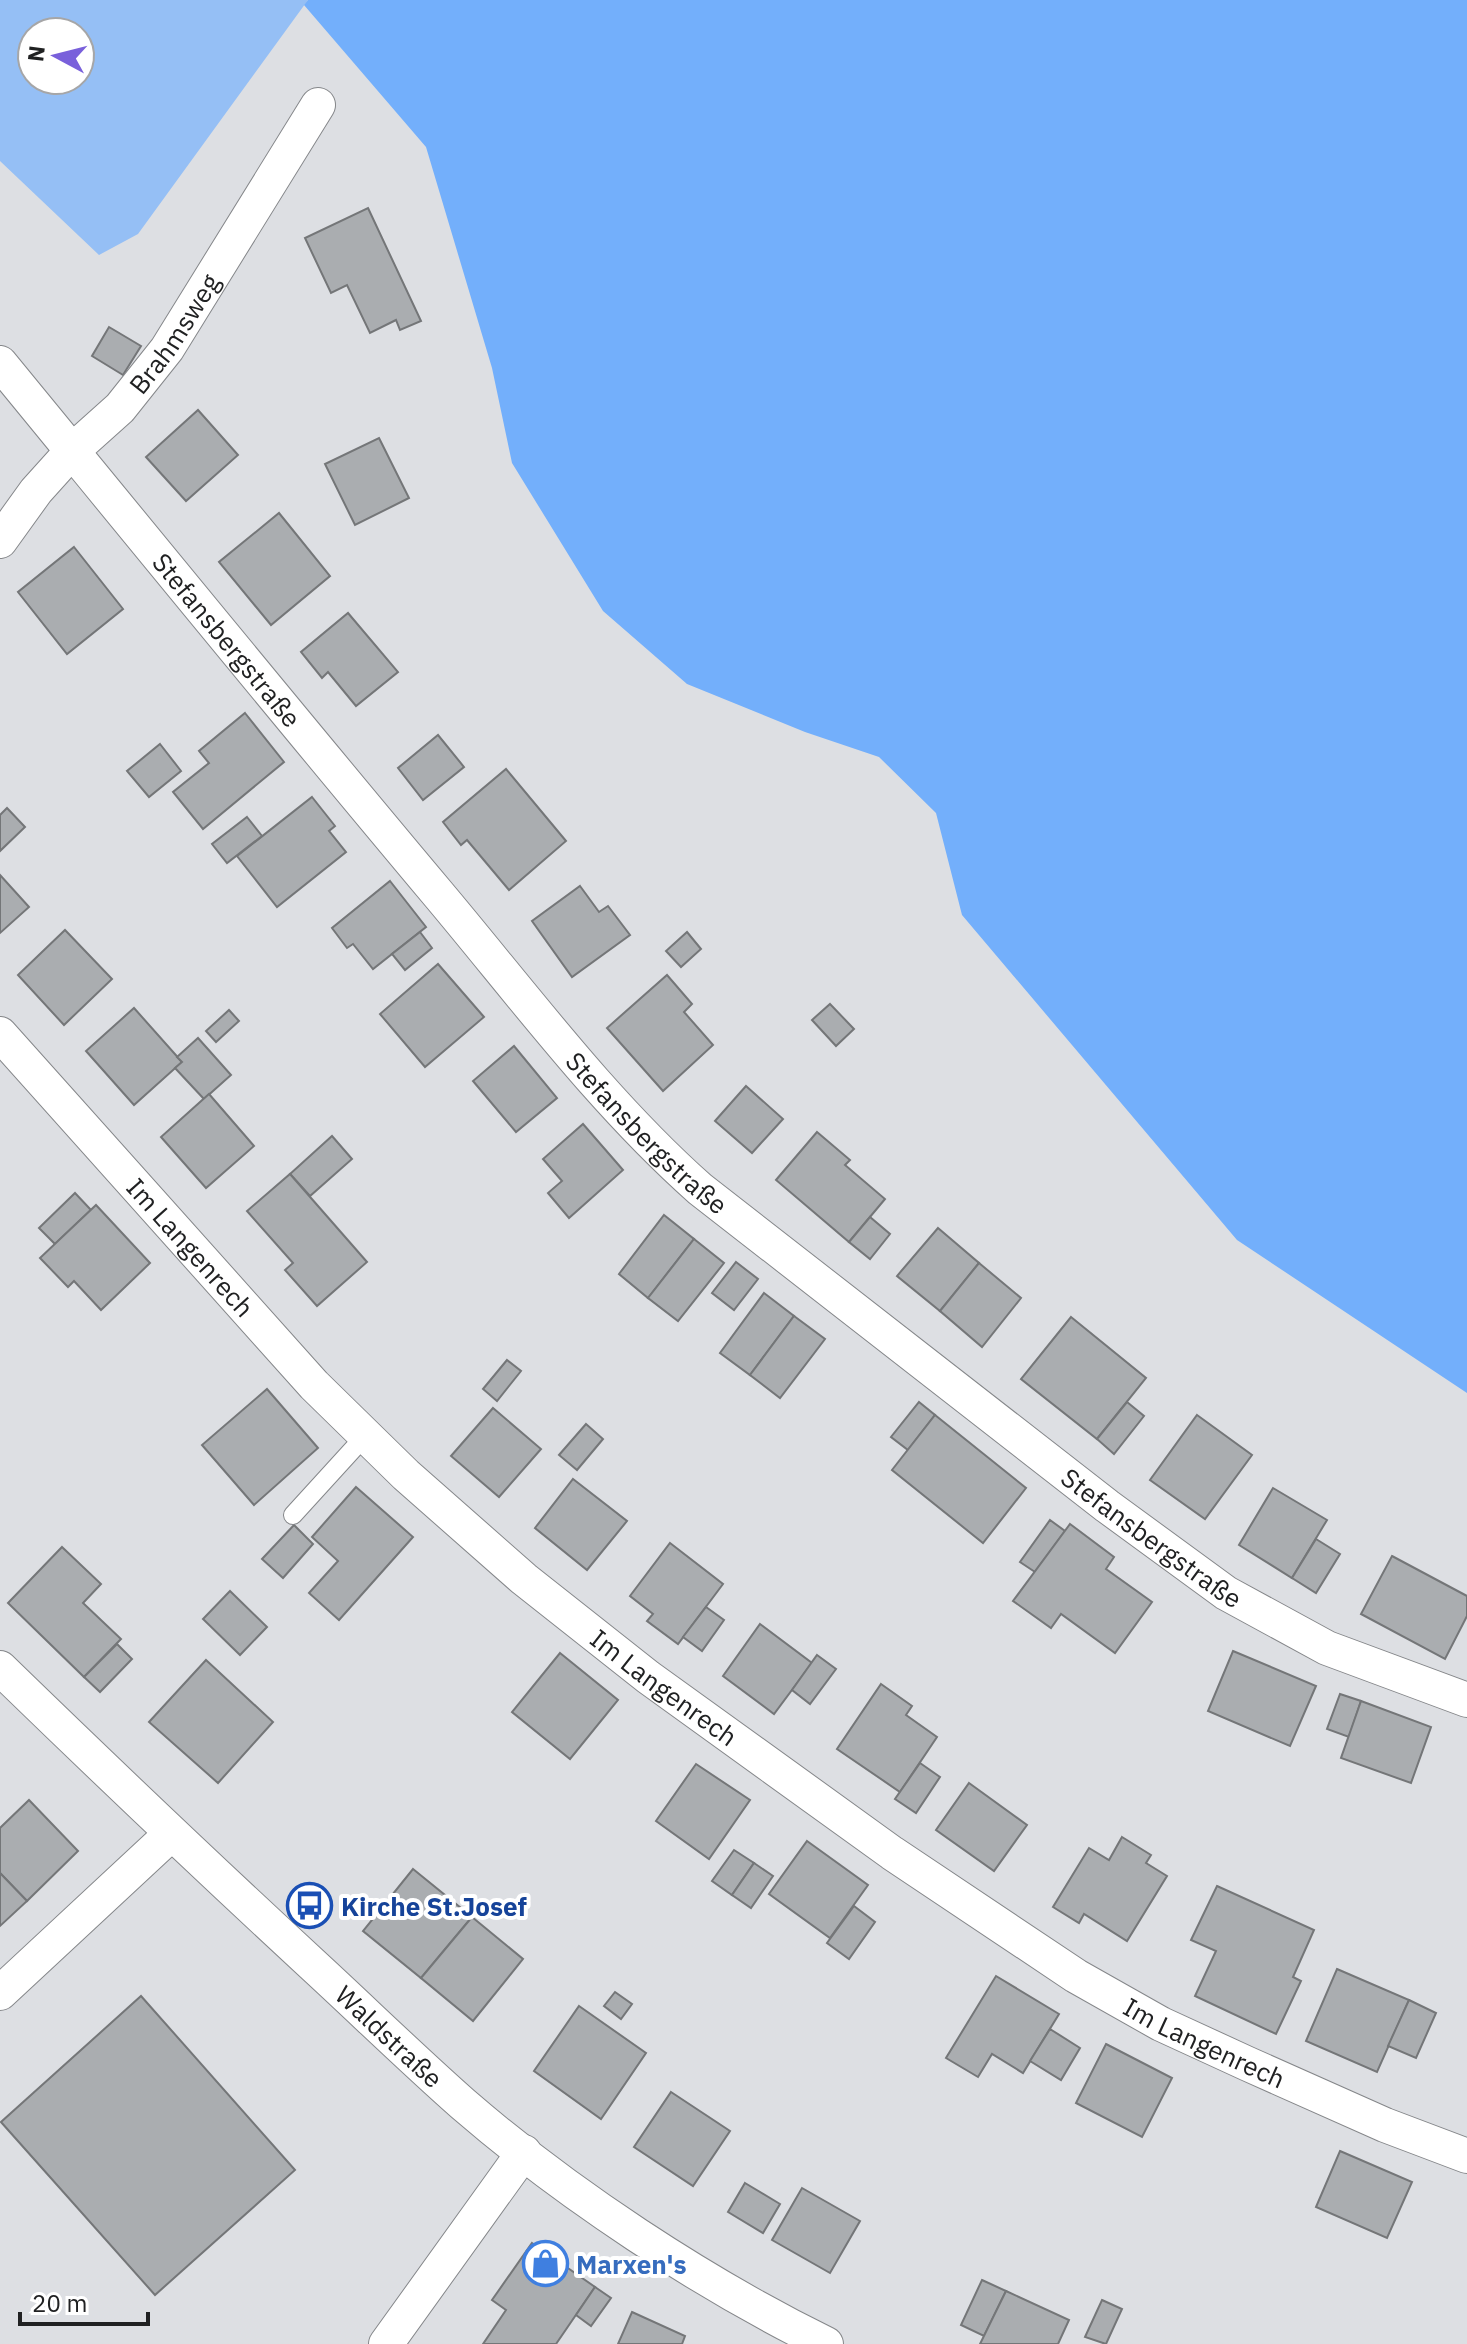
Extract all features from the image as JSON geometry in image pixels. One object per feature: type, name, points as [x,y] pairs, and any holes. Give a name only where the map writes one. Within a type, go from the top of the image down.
[{"type":"street","name":"Brahmsweg","points":[[0,541],[36,491],[72,451],[120,408],[167,349],[318,105]]},
{"type":"street","name":"Stefansbergstraße","points":[[0,363],[609,1098],[669,1162],[1095,1496],[1226,1593],[1327,1648],[1467,1700]]},
{"type":"street","name":"Im Langenrech","points":[[0,1034],[314,1385],[365,1436],[524,1579],[648,1677],[892,1853],[1076,1976],[1161,2024],[1385,2125],[1467,2156]]},
{"type":"street","name":"Waldstraße","points":[[0,1668],[171,1834],[464,2104],[621,2223],[723,2288],[826,2344]]},
{"type":"street","points":[[0,1993],[171,1834]]},
{"type":"street","points":[[386,2344],[524,2152]]},
{"type":"lane","points":[[293,1515],[365,1436]]},
{"type":"shaded area","points":[[0,0],[308,0],[138,234],[99,255],[0,161]]},
{"type":"shaded area","points":[[308,0],[1467,0],[1467,1393],[1237,1240],[962,915],[936,813],[879,757],[805,732],[687,684],[603,611],[512,463],[492,368],[426,147],[304,5]]},
{"type":"building","points":[[368,208],[421,321],[400,330],[396,320],[370,333],[347,285],[331,293],[305,238]]},
{"type":"building","points":[[109,327],[141,346],[123,375],[92,356]]},
{"type":"building","points":[[198,410],[238,455],[186,501],[146,457]]},
{"type":"building","points":[[379,438],[409,498],[355,525],[325,464]]},
{"type":"building","points":[[279,513],[330,576],[271,625],[219,562]]},
{"type":"building","points":[[74,547],[123,609],[67,654],[18,592]]},
{"type":"building","points":[[348,613],[398,672],[356,706],[328,672],[322,678],[301,652]]},
{"type":"building","points":[[245,713],[284,762],[203,829],[173,792],[209,763],[199,751]]},
{"type":"building","points":[[438,735],[464,767],[423,800],[398,768]]},
{"type":"building","points":[[160,744],[181,771],[149,797],[127,771]]},
{"type":"building","points":[[506,769],[566,841],[509,890],[467,840],[461,845],[443,822]]},
{"type":"building","points":[[312,797],[335,826],[329,831],[346,852],[277,907],[237,856]]},
{"type":"building","points":[[7,808],[25,827],[0,851],[0,815]]},
{"type":"building","points":[[247,817],[262,836],[227,863],[212,844]]},
{"type":"building","points":[[0,875],[29,907],[0,933]]},
{"type":"building","points":[[390,881],[426,927],[373,969],[353,944],[347,948],[332,928]]},
{"type":"building","points":[[580,886],[599,912],[608,906],[630,935],[572,977],[532,921]]},
{"type":"building","points":[[65,930],[112,979],[64,1025],[18,975]]},
{"type":"building","points":[[420,932],[432,948],[405,970],[392,954]]},
{"type":"building","points":[[687,932],[701,949],[681,967],[666,951]]},
{"type":"building","points":[[438,964],[484,1017],[425,1067],[380,1014]]},
{"type":"building","points":[[667,975],[692,1004],[684,1012],[713,1045],[663,1091],[607,1028]]},
{"type":"building","points":[[830,1004],[854,1029],[836,1046],[812,1020]]},
{"type":"building","points":[[134,1008],[182,1062],[134,1105],[86,1051]]},
{"type":"building","points":[[229,1010],[239,1021],[216,1042],[206,1031]]},
{"type":"building","points":[[198,1038],[231,1075],[204,1099],[175,1068],[182,1062],[177,1057]]},
{"type":"building","points":[[514,1046],[557,1098],[516,1132],[473,1081]]},
{"type":"building","points":[[746,1086],[783,1119],[752,1153],[715,1121]]},
{"type":"building","points":[[209,1094],[254,1146],[206,1188],[161,1137]]},
{"type":"building","points":[[583,1124],[623,1170],[569,1218],[548,1193],[562,1181],[543,1159]]},
{"type":"building","points":[[817,1132],[850,1160],[845,1165],[885,1199],[849,1242],[776,1180]]},
{"type":"building","points":[[332,1136],[352,1159],[310,1196],[290,1174]]},
{"type":"building","points":[[290,1174],[367,1262],[317,1306],[285,1270],[293,1263],[247,1211]]},
{"type":"building","points":[[75,1193],[91,1210],[55,1244],[39,1228]]},
{"type":"building","points":[[96,1205],[150,1263],[101,1310],[74,1281],[68,1287],[40,1258]]},
{"type":"building","points":[[664,1215],[694,1239],[648,1298],[619,1274]]},
{"type":"building","points":[[870,1217],[890,1234],[870,1259],[849,1242]]},
{"type":"building","points":[[938,1228],[979,1263],[940,1311],[897,1276]]},
{"type":"building","points":[[694,1239],[724,1263],[678,1321],[648,1298]]},
{"type":"building","points":[[736,1262],[758,1279],[734,1310],[712,1293]]},
{"type":"building","points":[[979,1263],[1021,1298],[982,1347],[940,1311]]},
{"type":"building","points":[[764,1293],[794,1316],[750,1375],[720,1353]]},
{"type":"building","points":[[794,1316],[825,1339],[780,1398],[750,1375]]},
{"type":"building","points":[[1071,1317],[1146,1378],[1097,1439],[1021,1379]]},
{"type":"building","points":[[507,1360],[521,1371],[497,1401],[483,1389]]},
{"type":"building","points":[[267,1389],[318,1448],[254,1505],[202,1445]]},
{"type":"building","points":[[919,1402],[935,1415],[908,1450],[891,1437]]},
{"type":"building","points":[[1127,1402],[1144,1416],[1114,1454],[1097,1439]]},
{"type":"building","points":[[493,1408],[541,1449],[499,1497],[451,1456]]},
{"type":"building","points":[[935,1415],[1026,1488],[983,1543],[892,1470]]},
{"type":"building","points":[[1197,1415],[1252,1455],[1205,1519],[1150,1480]]},
{"type":"building","points":[[586,1424],[603,1439],[577,1470],[559,1455]]},
{"type":"building","points":[[573,1479],[627,1521],[587,1570],[535,1528]]},
{"type":"building","points":[[356,1487],[413,1537],[339,1620],[309,1593],[338,1561],[312,1537]]},
{"type":"building","points":[[1273,1488],[1327,1520],[1292,1578],[1239,1545]]},
{"type":"building","points":[[1050,1520],[1065,1531],[1035,1572],[1020,1562]]},
{"type":"building","points":[[1070,1524],[1114,1557],[1106,1569],[1152,1602],[1115,1653],[1061,1614],[1051,1628],[1013,1601]]},
{"type":"building","points":[[294,1525],[313,1544],[283,1578],[262,1559]]},
{"type":"building","points":[[1316,1539],[1340,1554],[1316,1593],[1292,1578]]},
{"type":"building","points":[[670,1543],[723,1584],[678,1644],[647,1621],[653,1614],[630,1596]]},
{"type":"building","points":[[62,1547],[101,1584],[83,1603],[121,1639],[84,1677],[8,1603]]},
{"type":"building","points":[[1392,1556],[1467,1596],[1467,1616],[1445,1659],[1361,1614]]},
{"type":"building","points":[[230,1591],[267,1627],[240,1655],[203,1619]]},
{"type":"building","points":[[706,1607],[724,1620],[702,1651],[683,1637]]},
{"type":"building","points":[[760,1624],[812,1663],[774,1714],[723,1676]]},
{"type":"building","points":[[117,1644],[132,1659],[100,1692],[84,1677]]},
{"type":"building","points":[[1233,1651],[1316,1686],[1290,1746],[1208,1711]]},
{"type":"building","points":[[560,1653],[618,1700],[570,1759],[512,1712]]},
{"type":"building","points":[[817,1655],[836,1669],[810,1704],[792,1690]]},
{"type":"building","points":[[206,1660],[273,1722],[218,1783],[149,1722]]},
{"type":"building","points":[[881,1684],[912,1706],[906,1715],[937,1737],[900,1792],[837,1749]]},
{"type":"building","points":[[1340,1694],[1361,1701],[1349,1737],[1327,1729]]},
{"type":"building","points":[[1361,1701],[1431,1727],[1411,1783],[1341,1758]]},
{"type":"building","points":[[920,1763],[940,1777],[916,1813],[895,1799]]},
{"type":"building","points":[[696,1764],[750,1800],[709,1859],[656,1821]]},
{"type":"building","points":[[969,1783],[1027,1825],[994,1871],[936,1830]]},
{"type":"building","points":[[29,1800],[78,1851],[27,1901],[0,1873],[0,1828]]},
{"type":"building","points":[[1122,1837],[1151,1855],[1146,1863],[1167,1876],[1127,1941],[1084,1914],[1079,1923],[1053,1907],[1089,1848],[1109,1860]]},
{"type":"building","points":[[807,1841],[868,1885],[830,1938],[769,1894]]},
{"type":"building","points":[[734,1850],[754,1863],[732,1895],[712,1881]]},
{"type":"building","points":[[754,1863],[773,1876],[751,1908],[732,1895]]},
{"type":"building","points":[[413,1869],[472,1917],[421,1978],[363,1931]]},
{"type":"building","points":[[0,1873],[27,1901],[0,1926]]},
{"type":"building","points":[[1217,1886],[1314,1930],[1293,1977],[1301,1981],[1276,2034],[1195,1996],[1216,1951],[1191,1940]]},
{"type":"building","points":[[854,1906],[875,1922],[849,1959],[827,1943]]},
{"type":"building","points":[[472,1917],[523,1959],[473,2021],[421,1978]]},
{"type":"building","points":[[1337,1969],[1409,2000],[1377,2072],[1306,2041]]},
{"type":"building","points":[[996,1976],[1059,2014],[1023,2073],[992,2054],[978,2077],[946,2058]]},
{"type":"building","points":[[615,1992],[632,2004],[621,2019],[604,2006]]},
{"type":"building","points":[[141,1996],[295,2170],[155,2295],[1,2122]]},
{"type":"building","points":[[1409,2000],[1436,2013],[1416,2058],[1388,2046]]},
{"type":"building","points":[[579,2006],[646,2053],[601,2119],[534,2071]]},
{"type":"building","points":[[1050,2029],[1080,2048],[1061,2080],[1030,2061]]},
{"type":"building","points":[[1106,2044],[1172,2078],[1142,2137],[1076,2103]]},
{"type":"building","points":[[671,2092],[730,2131],[693,2186],[634,2147]]},
{"type":"building","points":[[1340,2151],[1412,2182],[1387,2238],[1316,2207]]},
{"type":"building","points":[[745,2183],[780,2204],[763,2233],[728,2212]]},
{"type":"building","points":[[802,2188],[860,2221],[830,2273],[772,2240]]},
{"type":"building","points":[[532,2243],[595,2287],[556,2344],[483,2344],[506,2310],[492,2300]]},
{"type":"building","points":[[982,2280],[1006,2291],[984,2336],[961,2325]]},
{"type":"building","points":[[595,2287],[611,2298],[591,2326],[576,2315]]},
{"type":"building","points":[[1006,2291],[1069,2320],[1058,2344],[980,2344]]},
{"type":"building","points":[[1102,2300],[1122,2309],[1106,2344],[1085,2337]]},
{"type":"building","points":[[632,2312],[685,2336],[682,2344],[618,2344]]},
{"type":"place","name":"Kirche St.Josef","points":[[310,1906]]},
{"type":"place","name":"Marxen's","points":[[545,2264]]}]
